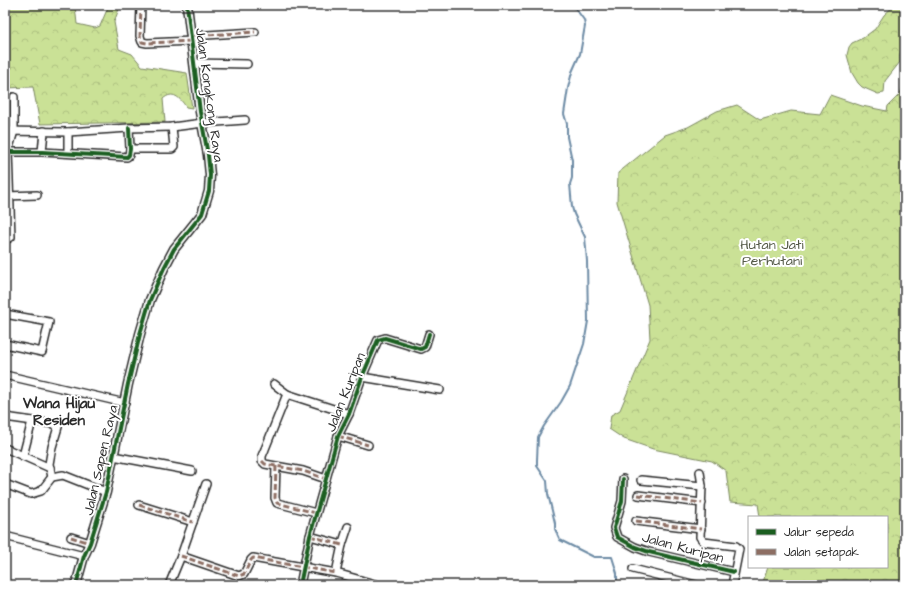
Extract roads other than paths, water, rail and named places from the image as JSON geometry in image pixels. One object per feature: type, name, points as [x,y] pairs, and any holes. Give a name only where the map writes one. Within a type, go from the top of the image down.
[{"type":"street","points":[[141,5],[140,36],[142,42],[147,43],[255,32]]},
{"type":"street","name":"Jalan Kongkong Raya","points":[[128,384],[152,293],[174,248],[202,214],[209,191],[210,175],[203,123],[200,112],[187,5]]},
{"type":"street","points":[[194,63],[247,64]]},
{"type":"street","points":[[5,240],[11,237],[7,195],[7,152],[14,131],[14,97]]},
{"type":"street","points":[[5,131],[68,132],[172,127],[245,120]]},
{"type":"street","points":[[130,149],[172,149],[174,147],[172,127]]},
{"type":"street","points":[[7,152],[68,153],[127,157],[130,149],[130,128]]},
{"type":"street","points":[[42,152],[44,131]]},
{"type":"street","points":[[68,132],[68,153]]},
{"type":"street","points":[[7,195],[37,195]]},
{"type":"street","points":[[5,314],[49,322],[42,352],[5,344]]},
{"type":"street","name":"Jalan Kuripan","points":[[300,585],[310,536],[338,436],[350,414],[362,378],[378,340],[385,338],[420,349],[425,347],[429,334]]},
{"type":"street","points":[[5,375],[125,403]]},
{"type":"street","name":"Jalan Kuripan","points":[[362,378],[440,390]]},
{"type":"street","name":"Jalan Sapen Raya","points":[[77,585],[84,556],[90,543],[106,492],[128,384]]},
{"type":"street","name":"Jalan Kuripan","points":[[274,384],[287,394],[350,414]]},
{"type":"street","points":[[287,394],[262,456],[262,461],[265,464],[303,471],[326,479]]},
{"type":"street","points":[[5,417],[54,424],[58,427],[49,464],[52,477]]},
{"type":"street","points":[[23,456],[32,421]]},
{"type":"street","points":[[338,436],[368,445]]},
{"type":"street","points":[[5,448],[50,468]]},
{"type":"street","points":[[113,456],[192,471]]},
{"type":"street","points":[[276,466],[275,498],[277,502],[316,513]]},
{"type":"street","points":[[700,472],[702,486],[700,537],[704,542],[736,546],[739,549],[732,585]]},
{"type":"street","points":[[5,484],[31,494],[41,491],[52,477],[63,475],[106,492]]},
{"type":"street","name":"Jalan Kuripan","points":[[623,478],[622,501],[614,528],[614,533],[617,537],[635,547],[649,552],[734,572]]},
{"type":"street","points":[[642,480],[702,486]]},
{"type":"street","points":[[169,585],[181,556],[206,484]]},
{"type":"street","points":[[638,495],[702,503]]},
{"type":"street","points":[[139,505],[192,522]]},
{"type":"street","points":[[636,521],[701,529]]},
{"type":"street","points":[[336,573],[348,526]]},
{"type":"street","points":[[5,536],[84,556]]},
{"type":"street","points":[[310,536],[342,545]]},
{"type":"street","points":[[71,537],[90,543]]},
{"type":"street","points":[[181,556],[239,576],[244,574],[250,560],[253,558],[336,573],[378,585]]},
{"type":"street","points":[[633,569],[696,585]]},
{"type":"waterway","points":[[573,5],[584,20],[585,26],[580,54],[572,72],[568,88],[564,114],[567,124],[567,137],[572,160],[572,178],[570,184],[572,207],[585,237],[588,321],[584,344],[570,386],[538,437],[537,466],[547,481],[555,529],[560,540],[594,557],[612,557],[617,573],[617,585]]},
{"type":"district","name":"Wana Hijau Residen","points":[[59,412]]},
{"type":"park label","name":"Hutan Jati Perhutani","points":[[772,252]]}]
